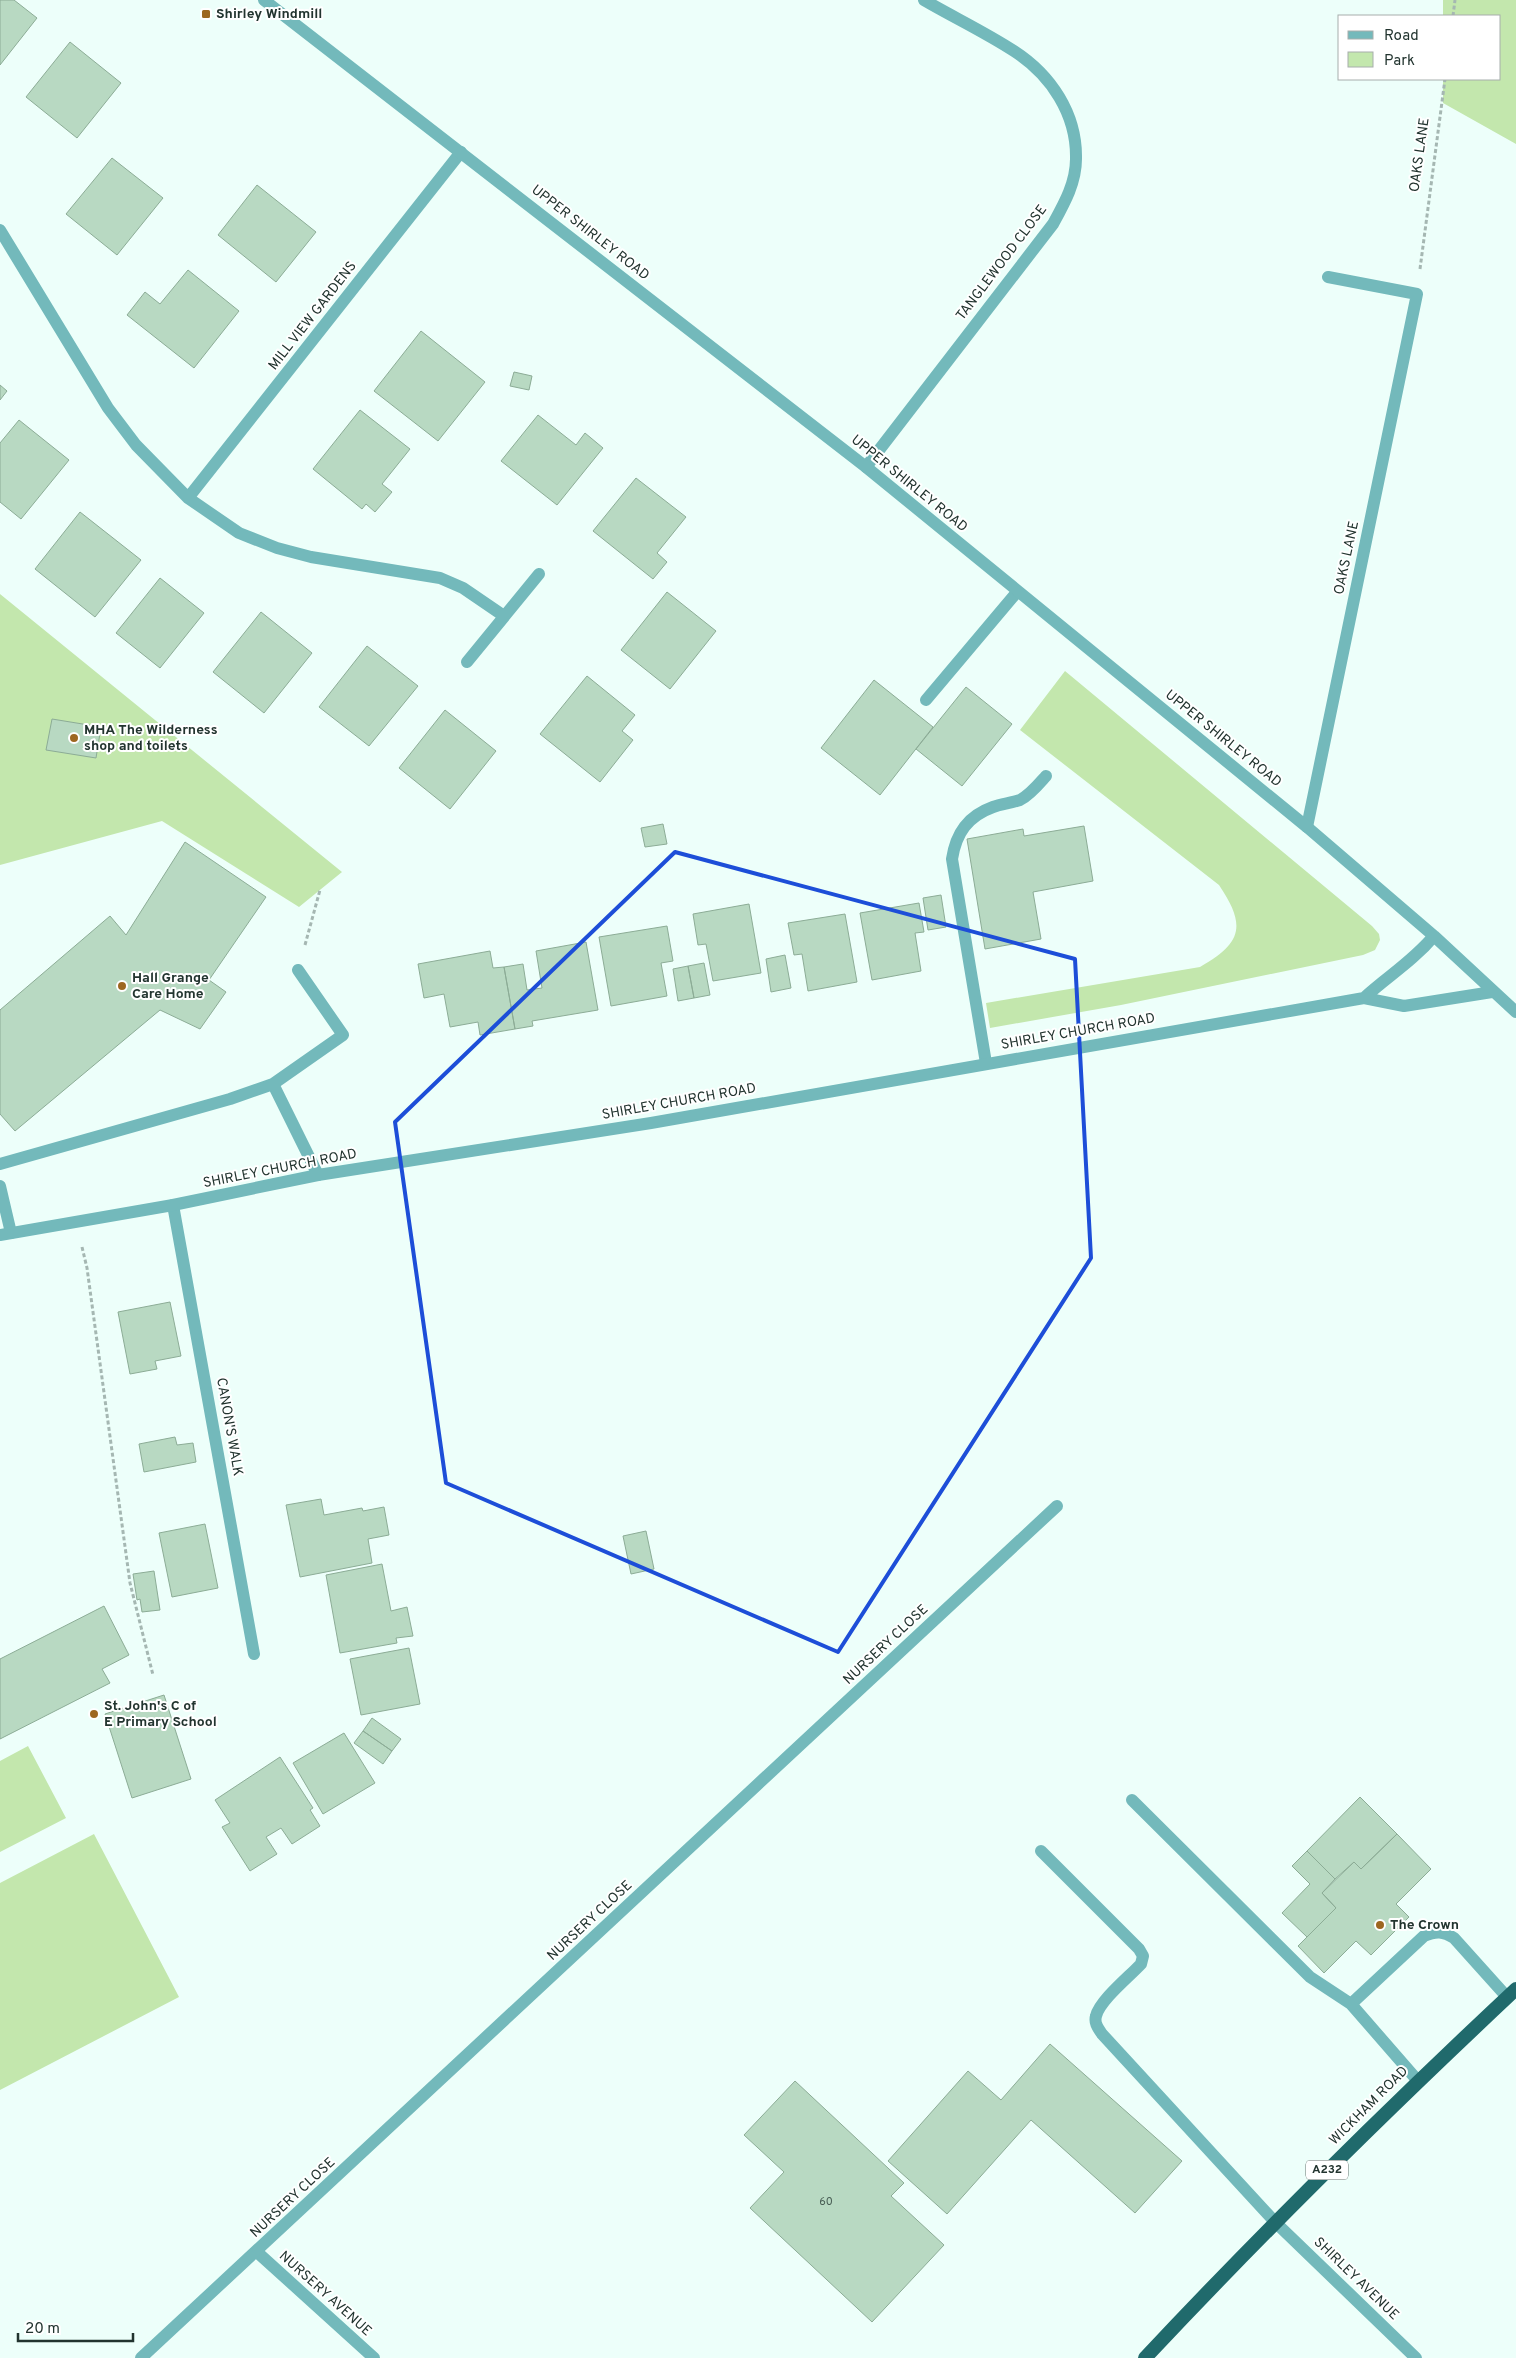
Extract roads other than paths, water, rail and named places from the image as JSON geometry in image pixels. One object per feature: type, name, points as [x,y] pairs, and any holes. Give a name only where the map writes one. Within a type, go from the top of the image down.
[{"type":"highway","name":"WICKHAM ROAD","points":[[1144,2358],[1275,2222],[1418,2081],[1511,1993]]},
{"type":"street","name":"UPPER SHIRLEY ROAD","points":[[264,0],[866,468],[1307,827],[1434,936],[1492,992],[1516,1012]]},
{"type":"street","name":"TANGLEWOOD CLOSE","points":[[866,468],[1054,224],[1067,199],[1076,160],[1069,116],[1050,83],[1037,69],[1014,51],[924,0]]},
{"type":"street","name":"MILL VIEW GARDENS","points":[[188,498],[461,152]]},
{"type":"street","points":[[0,230],[108,408],[136,445],[188,498],[239,533],[277,548],[311,557],[440,578],[463,588],[504,616]]},
{"type":"street","name":"OAKS LANE","points":[[1307,827],[1417,294],[1328,277]]},
{"type":"street","points":[[467,662],[539,574]]},
{"type":"street","points":[[926,700],[1017,592]]},
{"type":"street","points":[[986,1063],[952,859],[954,845],[962,828],[975,815],[993,807],[1019,800],[1046,776]]},
{"type":"street","points":[[1364,998],[1387,976],[1402,969],[1417,956],[1434,936]]},
{"type":"street","points":[[0,1164],[230,1099],[273,1084],[343,1035],[298,970]]},
{"type":"street","name":"SHIRLEY CHURCH ROAD","points":[[5,1234],[173,1205],[318,1175],[651,1123],[1364,998],[1404,1006],[1492,992]]},
{"type":"street","points":[[273,1084],[318,1175]]},
{"type":"street","points":[[0,1186],[5,1234]]},
{"type":"street","name":"CANON'S WALK","points":[[173,1205],[254,1654]]},
{"type":"street","name":"NURSERY CLOSE","points":[[141,2358],[1057,1506]]},
{"type":"street","points":[[1132,1800],[1310,1977],[1351,2004],[1418,2081]]},
{"type":"street","name":"SHIRLEY AVENUE","points":[[1040,1851],[1140,1949],[1144,1956],[1141,1964],[1100,2007],[1096,2017],[1096,2026],[1275,2222],[1416,2358]]},
{"type":"street","points":[[1351,2004],[1424,1936],[1435,1931],[1445,1933],[1454,1938],[1511,1993]]},
{"type":"street","name":"NURSERY AVENUE","points":[[257,2252],[374,2358]]},
{"type":"place","name":"Shirley Windmill","points":[[206,14]]},
{"type":"place","name":"MHA The Wilderness shop and toilets","points":[[74,738]]},
{"type":"place","name":"Hall Grange Care Home","points":[[122,986]]},
{"type":"place","name":"St. John's C of E Primary School","points":[[94,1714]]},
{"type":"place","name":"The Crown","points":[[1380,1925]]}]
